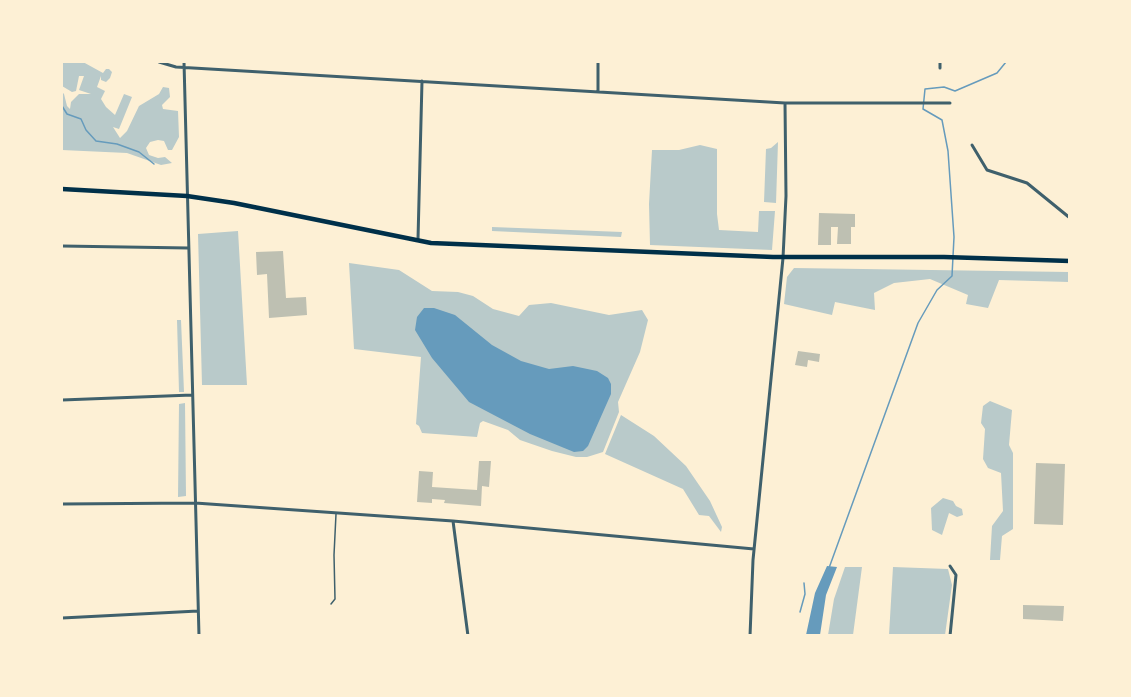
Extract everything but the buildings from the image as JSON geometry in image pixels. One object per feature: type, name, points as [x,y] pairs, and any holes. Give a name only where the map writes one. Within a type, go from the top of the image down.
[{"type":"main road","points":[[62,189],[187,196],[234,203],[418,241],[783,258],[944,257],[1070,261]]},
{"type":"street","points":[[159,62],[184,67],[785,103],[950,103]]},
{"type":"street","points":[[184,62],[199,636]]},
{"type":"street","points":[[598,62],[598,91]]},
{"type":"street","points":[[940,62],[940,68]]},
{"type":"street","points":[[418,241],[422,81]]},
{"type":"street","points":[[750,636],[754,549],[783,258],[786,196],[785,103]]},
{"type":"street","points":[[972,145],[987,170],[1027,183],[1070,218]]},
{"type":"street","points":[[62,246],[188,248]]},
{"type":"street","points":[[62,400],[192,395]]},
{"type":"street","points":[[62,504],[195,503],[453,521],[754,549]]},
{"type":"street","points":[[453,521],[468,636]]},
{"type":"street","points":[[950,566],[956,575],[950,636]]},
{"type":"street","points":[[62,618],[198,611]]},
{"type":"lane","points":[[331,604],[335,599],[336,513]]},
{"type":"shaded area","points":[[62,62],[83,62],[103,73],[106,69],[112,72],[106,82],[101,80],[101,76],[97,87],[105,91],[101,99],[115,115],[124,94],[132,97],[119,129],[113,127],[120,138],[127,131],[139,106],[159,94],[163,87],[169,88],[170,97],[162,105],[163,109],[178,111],[179,137],[172,150],[168,150],[164,141],[158,140],[150,142],[146,148],[149,155],[158,158],[165,157],[172,163],[161,165],[127,153],[62,150],[62,92],[70,109],[71,102],[79,94],[91,94],[79,90],[84,76],[79,76],[76,91],[72,92],[62,86]]},
{"type":"shaded area","points":[[778,142],[776,203],[764,202],[766,149]]},
{"type":"shaded area","points":[[700,145],[717,149],[719,230],[758,232],[759,211],[775,211],[772,250],[650,245],[649,204],[652,150],[679,150]]},
{"type":"shaded area","points":[[492,227],[622,232],[621,237],[492,231]]},
{"type":"shaded area","points":[[238,231],[247,385],[202,385],[198,234]]},
{"type":"shaded area","points":[[349,263],[399,270],[432,291],[458,292],[473,296],[493,309],[519,316],[529,305],[551,303],[609,315],[642,310],[648,320],[640,352],[618,402],[619,412],[603,452],[587,457],[576,457],[552,451],[520,440],[508,430],[483,421],[480,423],[477,437],[422,433],[416,424],[421,357],[354,349]]},
{"type":"shaded area","points":[[794,268],[1069,272],[1069,282],[999,280],[988,308],[966,304],[968,295],[930,279],[894,283],[874,293],[875,310],[835,302],[832,315],[784,304],[787,277]]},
{"type":"shaded area","points":[[177,320],[181,320],[184,392],[179,392]]},
{"type":"shaded area","points":[[990,401],[1012,410],[1009,445],[1013,453],[1013,529],[1002,536],[1000,560],[990,560],[992,526],[1003,511],[1001,473],[988,468],[983,459],[985,429],[981,423],[983,406]]},
{"type":"shaded area","points":[[185,403],[186,496],[178,497],[179,404]]},
{"type":"shaded area","points":[[621,415],[654,436],[686,466],[710,501],[722,527],[721,532],[709,516],[699,515],[683,489],[605,454]]},
{"type":"shaded area","points":[[943,498],[953,501],[962,509],[963,515],[957,517],[949,513],[942,535],[932,530],[931,508]]},
{"type":"shaded area","points":[[845,567],[862,567],[853,635],[828,635],[834,599]]},
{"type":"shaded area","points":[[893,567],[948,569],[952,585],[945,635],[889,635]]},
{"type":"water","points":[[424,308],[434,308],[455,315],[492,345],[521,361],[549,369],[573,366],[597,371],[608,378],[611,384],[611,394],[588,446],[583,451],[574,452],[530,434],[469,402],[432,358],[415,330],[417,317]]},
{"type":"water","points":[[827,566],[837,567],[826,595],[820,635],[806,635],[815,593]]},
{"type":"waterway","points":[[829,568],[918,323],[937,290],[952,276],[954,237],[948,151],[942,120],[923,109],[925,89],[944,87],[955,91],[997,73],[1006,62]]},
{"type":"waterway","points":[[62,106],[67,114],[81,119],[86,130],[96,141],[117,144],[139,152],[154,164]]},
{"type":"waterway","points":[[800,612],[805,594],[804,583]]}]
